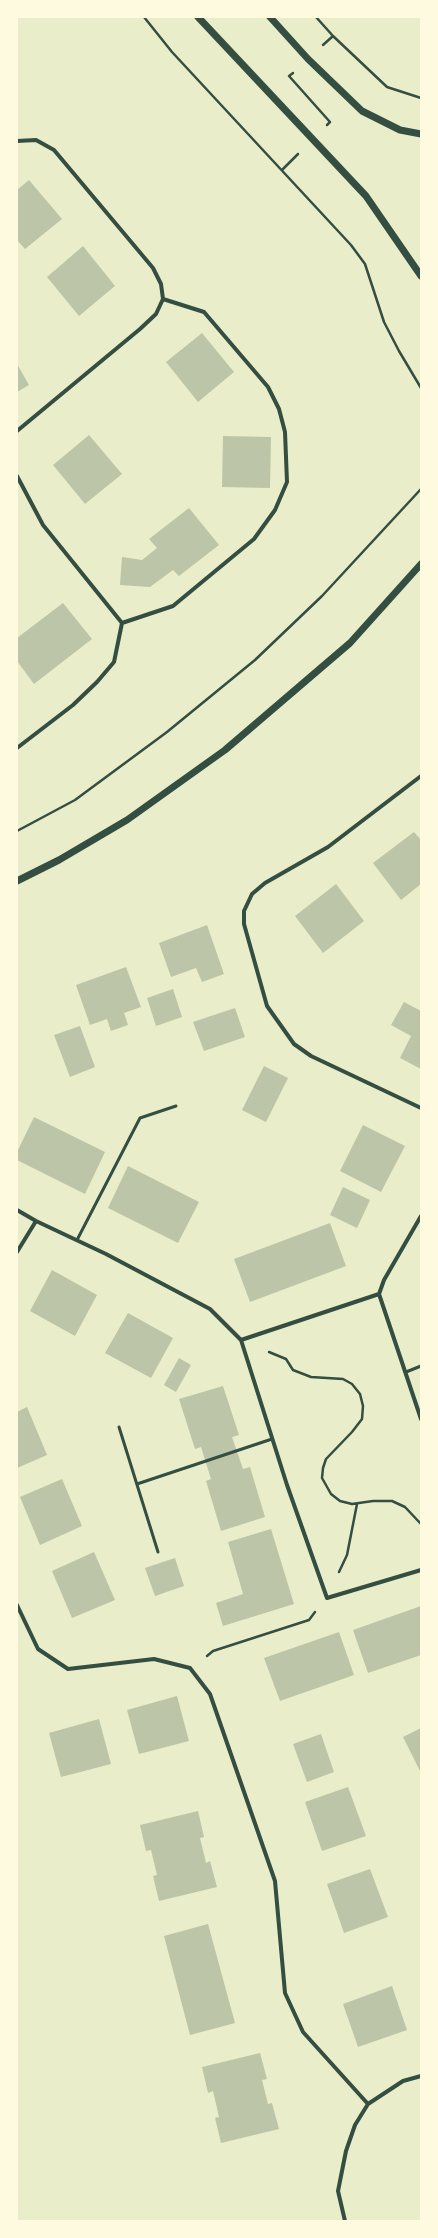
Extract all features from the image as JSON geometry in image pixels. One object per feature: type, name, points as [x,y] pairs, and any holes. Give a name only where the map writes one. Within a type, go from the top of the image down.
[{"type":"street","points":[[198,17],[366,196],[421,276]]},
{"type":"street","points":[[270,17],[308,59],[362,111],[400,130],[421,134]]},
{"type":"street","points":[[17,141],[36,140],[54,150],[153,268],[161,284],[163,299],[156,314],[140,329],[17,431]]},
{"type":"street","points":[[122,623],[173,606],[254,539],[275,510],[287,482],[285,432],[279,409],[268,387],[204,312],[163,299]]},
{"type":"street","points":[[17,476],[44,525],[122,623]]},
{"type":"street","points":[[17,881],[60,860],[126,820],[225,750],[350,643],[421,564]]},
{"type":"street","points":[[19,747],[73,705],[97,682],[114,662],[122,623]]},
{"type":"street","points":[[421,776],[328,848],[265,883],[252,894],[244,911],[244,924],[267,1006],[294,1044],[311,1056],[421,1108]]},
{"type":"street","points":[[17,1210],[36,1221],[210,1308],[241,1340],[272,1439],[327,1598],[421,1570]]},
{"type":"street","points":[[421,1216],[384,1280],[379,1294],[421,1419]]},
{"type":"street","points":[[17,1252],[36,1221]]},
{"type":"street","points":[[241,1340],[379,1294]]},
{"type":"street","points":[[17,1605],[38,1649],[68,1669],[154,1659],[190,1668],[210,1694],[275,1881],[285,1993],[303,2032],[368,2104]]},
{"type":"street","points":[[345,2221],[338,2191],[346,2151],[355,2125],[368,2104],[403,2081],[421,2076]]},
{"type":"lane","points":[[17,741],[19,747]]},
{"type":"lane","points":[[76,1240],[140,1118],[176,1106]]},
{"type":"lane","points":[[406,1372],[421,1366]]},
{"type":"lane","points":[[119,1427],[158,1552]]},
{"type":"lane","points":[[136,1484],[272,1439]]},
{"type":"path","points":[[144,17],[172,52],[309,199],[365,264],[384,322],[421,388]]},
{"type":"path","points":[[316,17],[332,36],[387,87],[421,98]]},
{"type":"path","points":[[17,831],[75,800],[167,732],[255,660],[322,596],[421,489]]},
{"type":"path","points":[[241,1340],[286,1359],[293,1370],[311,1377],[343,1379],[352,1384],[360,1394],[363,1406],[362,1419],[352,1432],[326,1459],[322,1473],[328,1489],[334,1497],[340,1501],[357,1504],[372,1501],[392,1501],[405,1507],[421,1524]]},
{"type":"path","points":[[190,1668],[213,1651],[309,1620],[327,1598],[347,1555],[357,1504]]},
{"type":"building","points":[[29,180],[62,219],[25,249],[17,240],[17,190]]},
{"type":"building","points":[[83,246],[115,286],[79,316],[47,277]]},
{"type":"building","points":[[202,333],[234,372],[198,402],[166,362]]},
{"type":"building","points":[[17,364],[29,385],[17,392]]},
{"type":"building","points":[[89,435],[122,474],[85,504],[53,465]]},
{"type":"building","points":[[223,436],[271,437],[270,488],[222,487]]},
{"type":"building","points":[[189,508],[219,545],[179,576],[173,570],[150,587],[120,585],[122,557],[142,560],[157,548],[149,539]]},
{"type":"building","points":[[63,603],[92,639],[34,684],[17,661],[17,638]]},
{"type":"building","points":[[414,832],[421,840],[421,884],[401,900],[373,863]]},
{"type":"building","points":[[336,884],[364,921],[323,953],[295,916]]},
{"type":"building","points":[[207,925],[224,974],[202,982],[196,968],[171,977],[159,943]]},
{"type":"building","points":[[126,967],[141,1007],[124,1013],[128,1025],[111,1031],[107,1019],[90,1025],[76,985]]},
{"type":"building","points":[[173,989],[182,1017],[156,1026],[147,998]]},
{"type":"building","points":[[404,1002],[421,1011],[421,1069],[400,1058],[411,1036],[391,1025]]},
{"type":"building","points":[[235,1008],[245,1037],[204,1051],[193,1022]]},
{"type":"building","points":[[80,1026],[95,1067],[70,1077],[54,1035]]},
{"type":"building","points":[[264,1066],[288,1078],[266,1122],[242,1110]]},
{"type":"building","points":[[34,1117],[105,1152],[85,1194],[17,1160],[17,1152]]},
{"type":"building","points":[[363,1125],[405,1146],[381,1192],[340,1171]]},
{"type":"building","points":[[128,1166],[199,1202],[178,1243],[108,1208]]},
{"type":"building","points":[[343,1187],[370,1200],[357,1228],[330,1215]]},
{"type":"building","points":[[330,1223],[346,1266],[250,1302],[234,1259]]},
{"type":"building","points":[[52,1270],[97,1295],[75,1336],[30,1311]]},
{"type":"building","points":[[128,1313],[173,1338],[151,1378],[105,1353]]},
{"type":"building","points":[[179,1358],[191,1365],[176,1392],[164,1385]]},
{"type":"building","points":[[223,1386],[239,1435],[232,1437],[243,1469],[250,1467],[265,1517],[221,1531],[206,1481],[211,1479],[201,1447],[195,1449],[179,1399]]},
{"type":"building","points":[[27,1407],[47,1455],[17,1468],[17,1412]]},
{"type":"building","points":[[62,1479],[82,1526],[40,1545],[20,1497]]},
{"type":"building","points":[[271,1529],[294,1604],[223,1626],[216,1603],[243,1594],[228,1542]]},
{"type":"building","points":[[94,1552],[115,1600],[72,1618],[52,1571]]},
{"type":"building","points":[[175,1558],[184,1586],[155,1596],[145,1568]]},
{"type":"building","points":[[421,1606],[421,1655],[368,1673],[353,1630]]},
{"type":"building","points":[[339,1632],[354,1675],[280,1701],[264,1658]]},
{"type":"building","points":[[177,1696],[189,1741],[139,1754],[127,1710]]},
{"type":"building","points":[[99,1719],[111,1764],[61,1777],[49,1733]]},
{"type":"building","points":[[421,1728],[421,1773],[403,1737]]},
{"type":"building","points":[[321,1734],[334,1772],[307,1782],[293,1744]]},
{"type":"building","points":[[348,1787],[366,1836],[322,1851],[305,1802]]},
{"type":"building","points":[[198,1811],[204,1837],[200,1838],[206,1863],[210,1861],[217,1887],[159,1901],[153,1876],[157,1875],[151,1850],[146,1851],[140,1825]]},
{"type":"building","points":[[370,1869],[388,1917],[344,1933],[327,1884]]},
{"type":"building","points":[[208,1924],[235,2023],[190,2035],[164,1936]]},
{"type":"building","points":[[392,1986],[407,2030],[358,2047],[343,2004]]},
{"type":"building","points":[[260,2053],[267,2079],[262,2080],[268,2104],[272,2103],[279,2129],[221,2143],[215,2118],[219,2117],[213,2091],[208,2093],[202,2067]]}]
